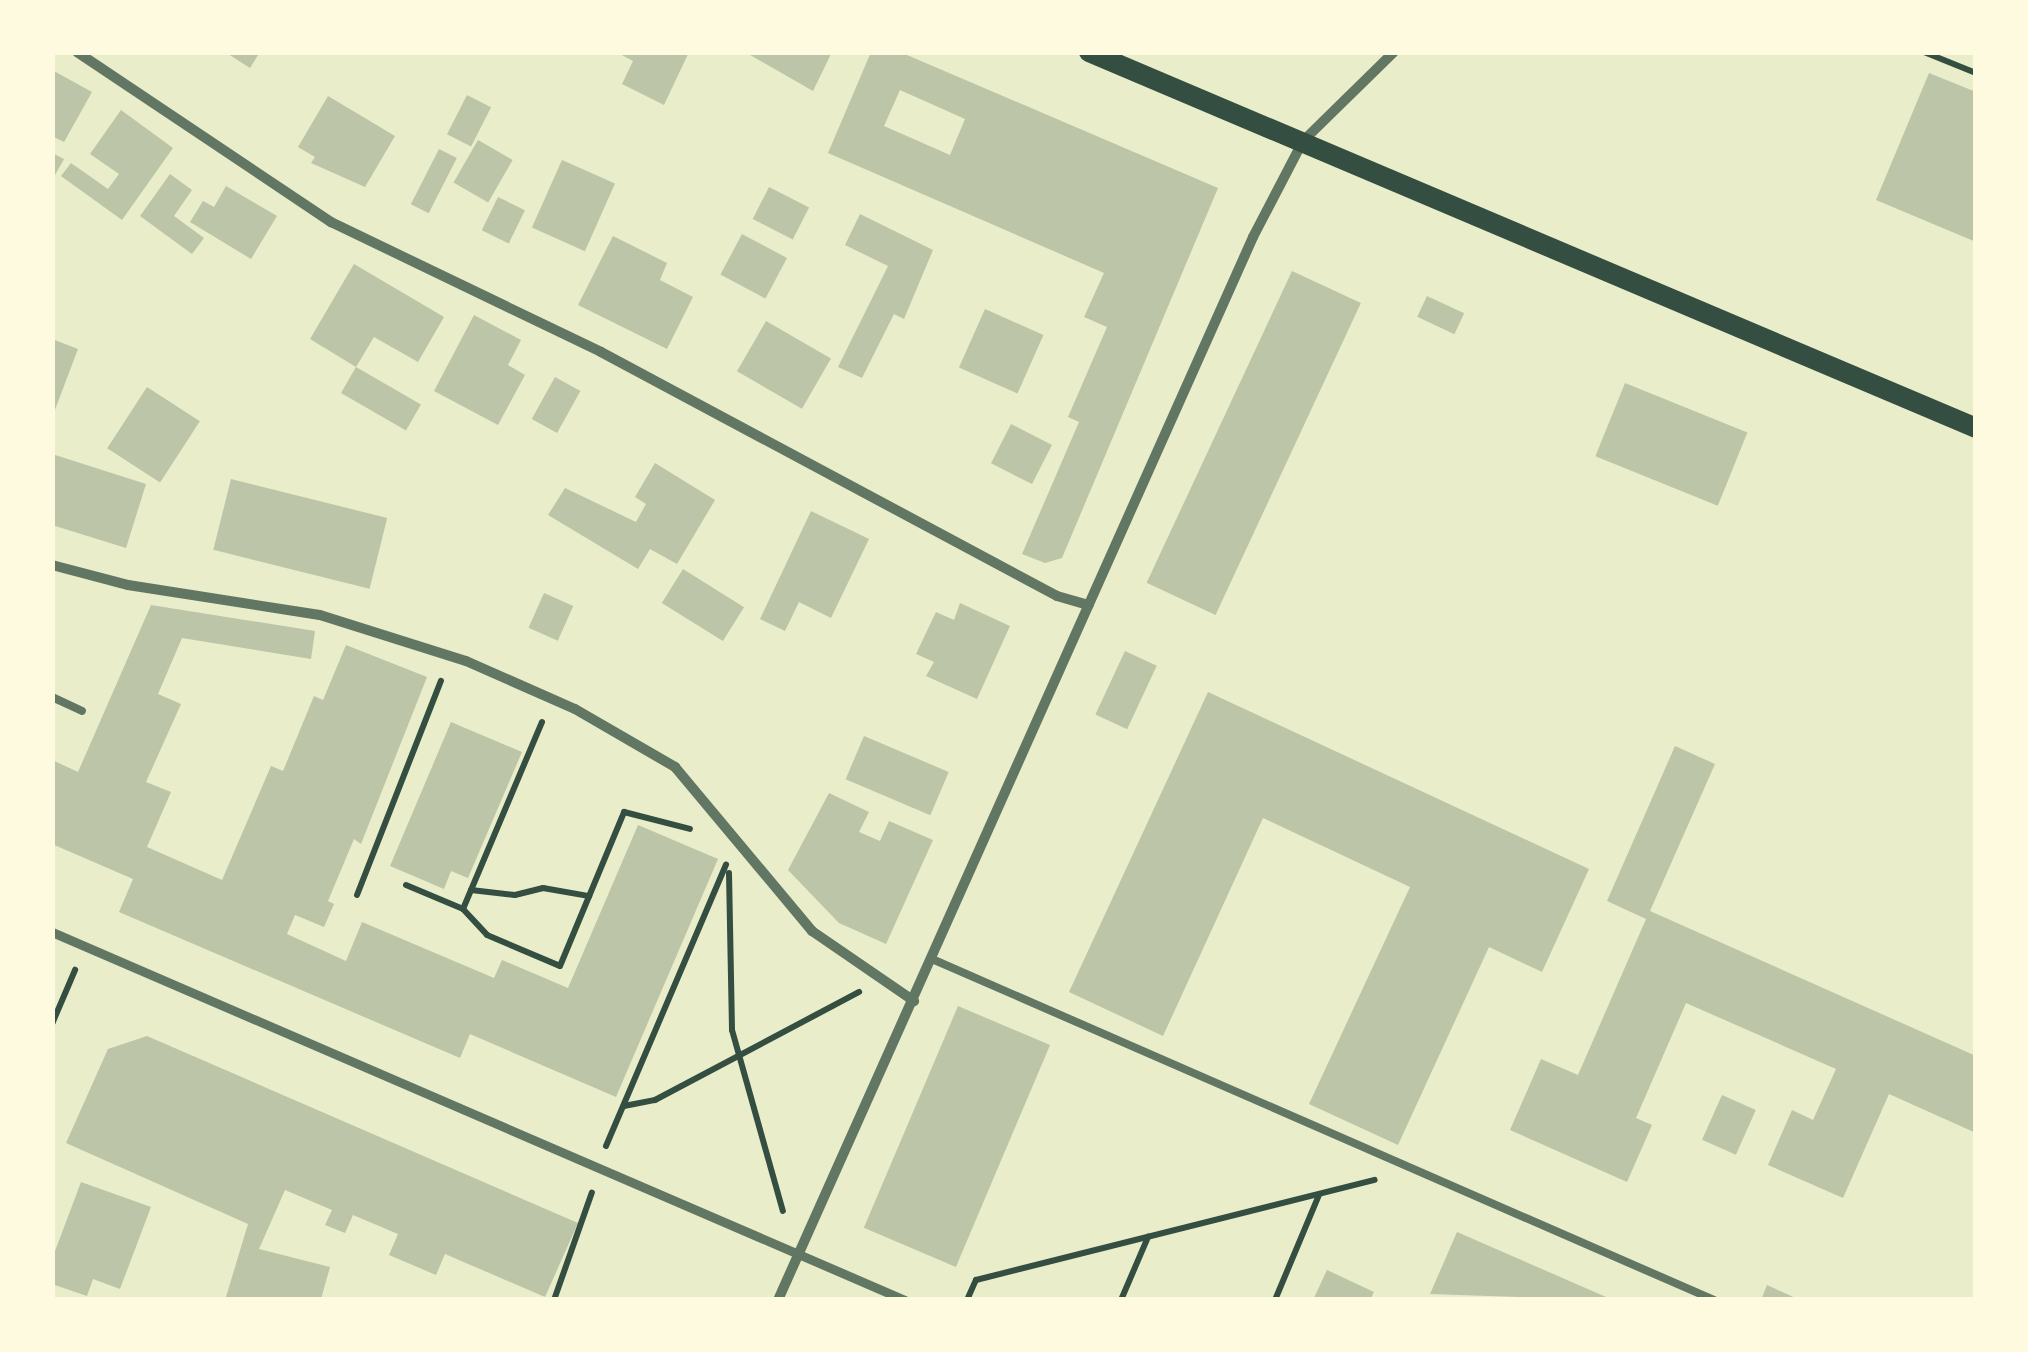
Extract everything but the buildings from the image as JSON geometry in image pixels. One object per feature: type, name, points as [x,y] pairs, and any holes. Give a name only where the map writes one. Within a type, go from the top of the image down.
[{"type":"main road","points":[[1089,52],[1976,428]]},
{"type":"street","points":[[77,52],[331,222],[601,352],[1057,596],[1089,605]]},
{"type":"street","points":[[778,1300],[1089,605],[1303,141],[1394,52]]},
{"type":"street","points":[[52,565],[128,585],[320,615],[466,661],[575,708],[675,767],[812,931],[914,1001]]},
{"type":"street","points":[[52,932],[905,1300]]},
{"type":"lane","points":[[52,697],[82,711]]},
{"type":"lane","points":[[932,960],[1714,1300]]},
{"type":"path","points":[[1924,52],[1976,73]]},
{"type":"path","points":[[357,896],[442,680]]},
{"type":"path","points":[[463,909],[543,721]]},
{"type":"path","points":[[406,885],[463,909],[487,934],[560,966],[624,812],[694,830]]},
{"type":"path","points":[[554,1300],[584,1226],[598,1165],[729,857],[737,1054],[782,1211]]},
{"type":"path","points":[[471,890],[514,896],[542,888],[590,896]]},
{"type":"path","points":[[52,1024],[86,946]]},
{"type":"path","points":[[623,1106],[655,1100],[834,1000]]},
{"type":"path","points":[[967,1300],[976,1280],[1415,1170]]},
{"type":"path","points":[[1275,1300],[1319,1194]]},
{"type":"path","points":[[1121,1300],[1148,1237]]}]
